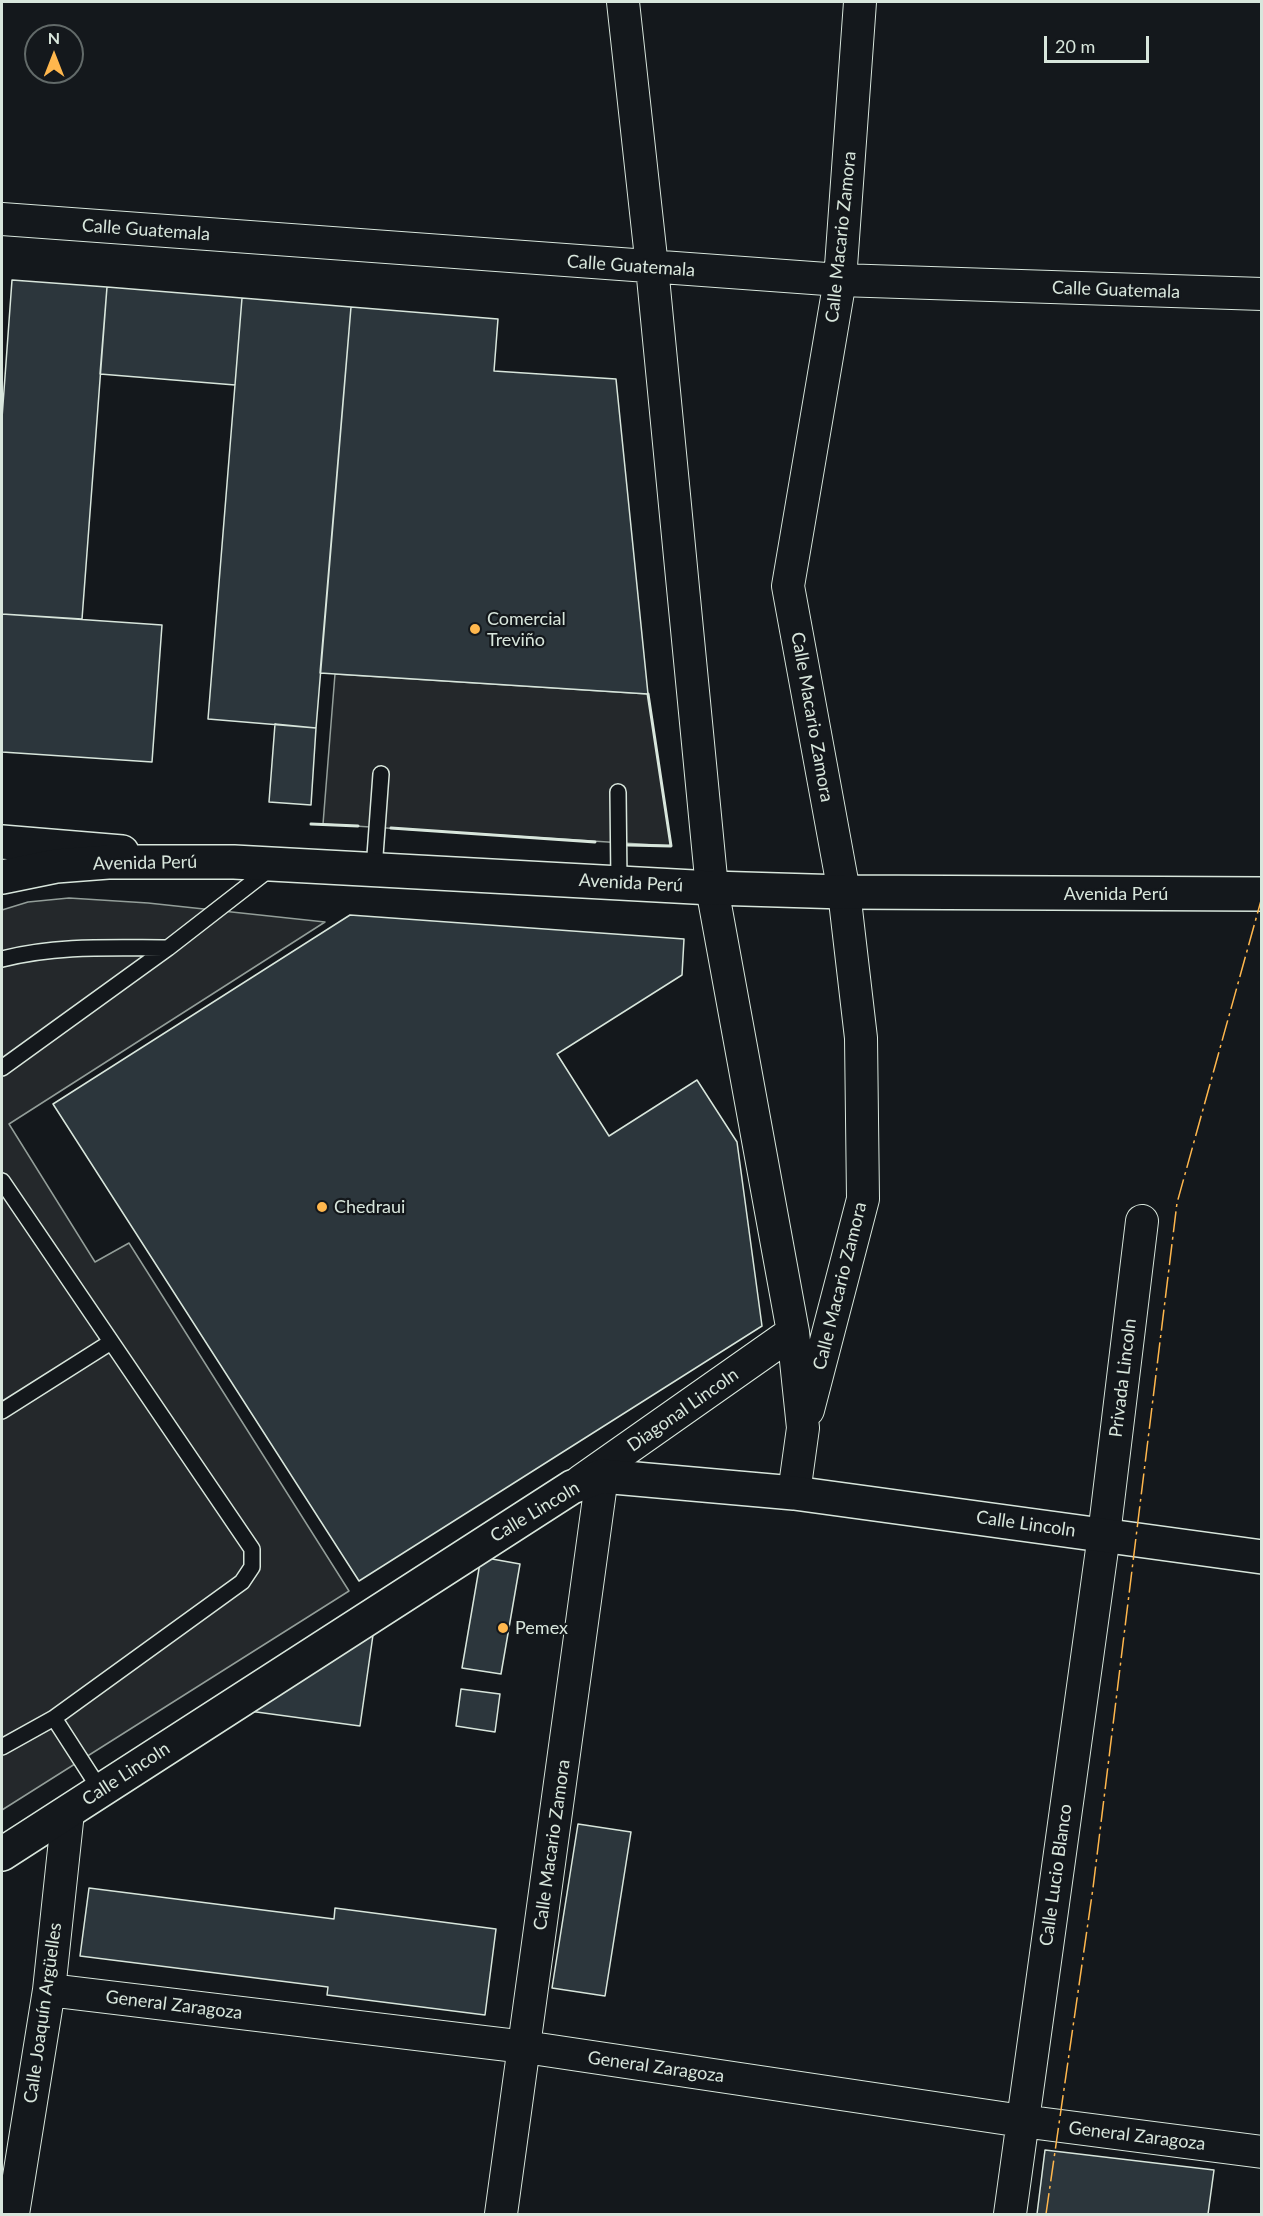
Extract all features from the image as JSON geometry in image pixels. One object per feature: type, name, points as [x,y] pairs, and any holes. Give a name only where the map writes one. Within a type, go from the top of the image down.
[{"type":"main road","points":[[2,842],[276,864]]},
{"type":"main road","name":"Avenida Perú","points":[[2,877],[56,866],[108,862],[234,861],[712,888],[844,892],[1262,894]]},
{"type":"main road","name":"Calle Lincoln","points":[[2,1854],[587,1481],[794,1493],[1262,1557]]},
{"type":"street","name":"Calle Macario Zamora","points":[[623,2],[652,267],[712,888],[793,1332],[803,1428]]},
{"type":"street","name":"Calle Macario Zamora","points":[[794,1493],[803,1428],[863,1199],[861,1038],[844,892],[788,586],[840,280],[860,2]]},
{"type":"street","name":"Calle Guatemala","points":[[2,219],[840,280],[1262,294]]},
{"type":"street","name":"Privada Lincoln","points":[[1104,1535],[1142,1221]]},
{"type":"street","name":"Diagonal Lincoln","points":[[587,1481],[793,1332]]},
{"type":"street","name":"Calle Macario Zamora","points":[[501,2214],[525,2047],[587,1481]]},
{"type":"street","name":"Calle Lucio Blanco","points":[[1010,2214],[1104,1535]]},
{"type":"street","name":"Calle Joaquín Argüelles","points":[[13,2214],[49,1990],[68,1812]]},
{"type":"street","name":"General Zaragoza","points":[[49,1990],[525,2047],[1022,2121],[1262,2152]]},
{"type":"lane","points":[[374,869],[381,774]]},
{"type":"lane","points":[[618,792],[619,882]]},
{"type":"lane","points":[[2,1068],[168,948],[276,864]]},
{"type":"lane","points":[[2,959],[34,951],[73,948],[168,948]]},
{"type":"lane","points":[[2,1180],[252,1549],[252,1566],[242,1582],[54,1718],[2,1747]]},
{"type":"lane","points":[[2,1411],[111,1342]]},
{"type":"lane","points":[[54,1718],[101,1791]]},
{"type":"shaded area","points":[[335,674],[648,694],[671,846],[323,824]]},
{"type":"shaded area","points":[[69,898],[148,903],[325,922],[9,1124],[95,1262],[129,1243],[349,1591],[2,1810],[2,910],[28,902]]},
{"type":"building","points":[[12,280],[107,287],[82,619],[2,614],[2,418]]},
{"type":"building","points":[[107,287],[242,298],[235,385],[100,374]]},
{"type":"building","points":[[242,298],[351,307],[316,728],[208,719]]},
{"type":"building","points":[[351,307],[498,319],[494,371],[616,379],[648,694],[320,673]]},
{"type":"building","points":[[2,614],[162,625],[152,762],[2,752]]},
{"type":"building","points":[[275,724],[316,728],[311,805],[269,802]]},
{"type":"building","points":[[350,915],[684,939],[682,975],[557,1054],[609,1136],[697,1080],[737,1142],[762,1326],[359,1581],[53,1104]]},
{"type":"building","points":[[481,1557],[520,1564],[501,1674],[462,1668]]},
{"type":"building","points":[[374,1628],[360,1726],[249,1711]]},
{"type":"building","points":[[461,1689],[500,1694],[495,1732],[456,1726]]},
{"type":"building","points":[[578,1824],[631,1832],[605,1996],[552,1988]]},
{"type":"building","points":[[89,1888],[334,1919],[335,1908],[496,1929],[485,2015],[327,1995],[328,1987],[80,1956]]},
{"type":"building","points":[[1045,2150],[1214,2170],[1208,2214],[1037,2214]]},
{"type":"wall","points":[[628,845],[671,846],[648,694]]},
{"type":"wall","points":[[311,824],[358,826]]},
{"type":"wall","points":[[391,828],[595,842]]},
{"type":"power","points":[[1046,2214],[1093,1888],[1177,1203],[1262,897]]},
{"type":"place","name":"Comercial Treviño","points":[[475,629]]},
{"type":"place","name":"Chedraui","points":[[322,1207]]},
{"type":"place","name":"Pemex","points":[[503,1628]]}]
